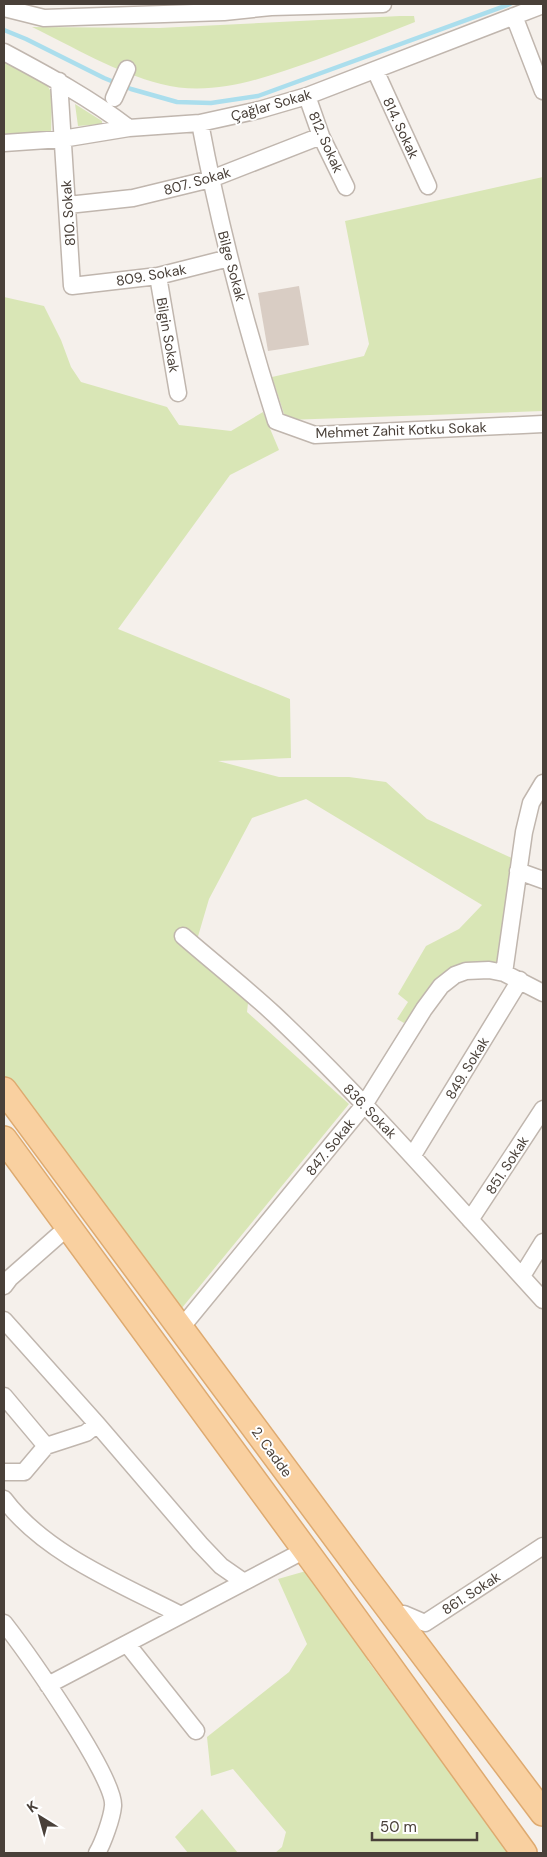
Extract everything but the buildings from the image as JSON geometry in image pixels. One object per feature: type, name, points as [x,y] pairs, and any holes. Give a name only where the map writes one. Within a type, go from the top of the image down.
[{"type":"main road","name":"2. Cadde","points":[[4,1090],[543,1813]]},
{"type":"main road","points":[[4,1138],[524,1853]]},
{"type":"street","points":[[4,8],[44,18],[224,12],[271,6],[383,4]]},
{"type":"street","name":"Çağlar Sokak","points":[[4,142],[62,139],[129,128],[200,123],[252,112],[306,96],[543,5]]},
{"type":"street","points":[[514,16],[543,91]]},
{"type":"street","points":[[4,52],[59,81],[108,111],[129,128]]},
{"type":"street","points":[[114,98],[127,69]]},
{"type":"street","name":"814. Sokak","points":[[375,70],[428,186]]},
{"type":"street","name":"810. Sokak","points":[[59,81],[72,286]]},
{"type":"street","name":"812. Sokak","points":[[306,96],[321,136],[346,187]]},
{"type":"street","name":"Bilge Sokak","points":[[200,123],[229,258],[272,407]]},
{"type":"street","name":"807. Sokak","points":[[68,205],[133,198],[211,180],[321,136]]},
{"type":"street","name":"809. Sokak","points":[[72,286],[158,276],[229,258]]},
{"type":"street","name":"Bilgin Sokak","points":[[158,276],[178,393]]},
{"type":"street","name":"Mehmet Zahit Kotku Sokak","points":[[272,407],[276,422],[315,435],[543,424]]},
{"type":"street","points":[[504,973],[524,832],[538,801],[543,783]]},
{"type":"street","points":[[518,871],[543,880]]},
{"type":"street","name":"836. Sokak","points":[[183,936],[274,1015],[364,1105],[413,1155],[543,1300]]},
{"type":"street","name":"847. Sokak","points":[[181,1328],[364,1105],[424,1009],[441,986],[455,975],[466,971],[489,970],[504,973],[543,993]]},
{"type":"street","name":"849. Sokak","points":[[413,1155],[520,980]]},
{"type":"street","name":"851. Sokak","points":[[470,1220],[543,1109]]},
{"type":"street","points":[[4,1286],[10,1278],[69,1226]]},
{"type":"street","points":[[522,1276],[543,1242]]},
{"type":"street","points":[[4,1320],[98,1424],[200,1544],[221,1566],[244,1582]]},
{"type":"street","points":[[4,1396],[46,1446]]},
{"type":"street","points":[[4,1472],[24,1472],[46,1446],[86,1433],[98,1424]]},
{"type":"street","points":[[4,1499],[16,1516],[63,1553],[181,1615]]},
{"type":"street","name":"861. Sokak","points":[[396,1618],[404,1614],[425,1623],[543,1546]]},
{"type":"street","points":[[48,1685],[305,1550]]},
{"type":"street","points":[[4,1623],[48,1685],[103,1774],[114,1805],[102,1845],[97,1853]]},
{"type":"street","points":[[127,1644],[196,1730]]},
{"type":"green space","points":[[414,16],[415,22],[259,79],[240,84],[200,89],[161,84],[128,73],[95,59],[32,27],[159,28]]},
{"type":"green space","points":[[4,61],[45,81],[52,94],[51,134],[4,138]]},
{"type":"green space","points":[[75,104],[102,121],[102,124],[78,126]]},
{"type":"green space","points":[[543,177],[543,411],[286,420],[272,377],[364,356],[369,344],[345,221]]},
{"type":"green space","points":[[4,297],[44,306],[61,340],[71,367],[81,382],[167,407],[179,425],[231,431],[263,412],[279,450],[230,475],[118,629],[290,699],[291,758],[218,761],[279,777],[349,777],[386,782],[427,819],[514,859],[501,961],[434,986],[404,1023],[397,1019],[408,1002],[398,994],[426,946],[459,929],[482,905],[306,799],[252,818],[209,899],[194,950],[248,1003],[247,1012],[349,1104],[177,1314],[4,1078]]},
{"type":"green space","points":[[313,1569],[369,1658],[368,1661],[509,1853],[275,1853],[282,1847],[286,1832],[233,1769],[211,1776],[207,1737],[289,1672],[307,1644],[278,1579]]},
{"type":"green space","points":[[202,1809],[238,1853],[188,1853],[175,1837]]},
{"type":"waterway","points":[[4,30],[131,89],[177,102],[211,103],[258,96],[510,4]]}]
